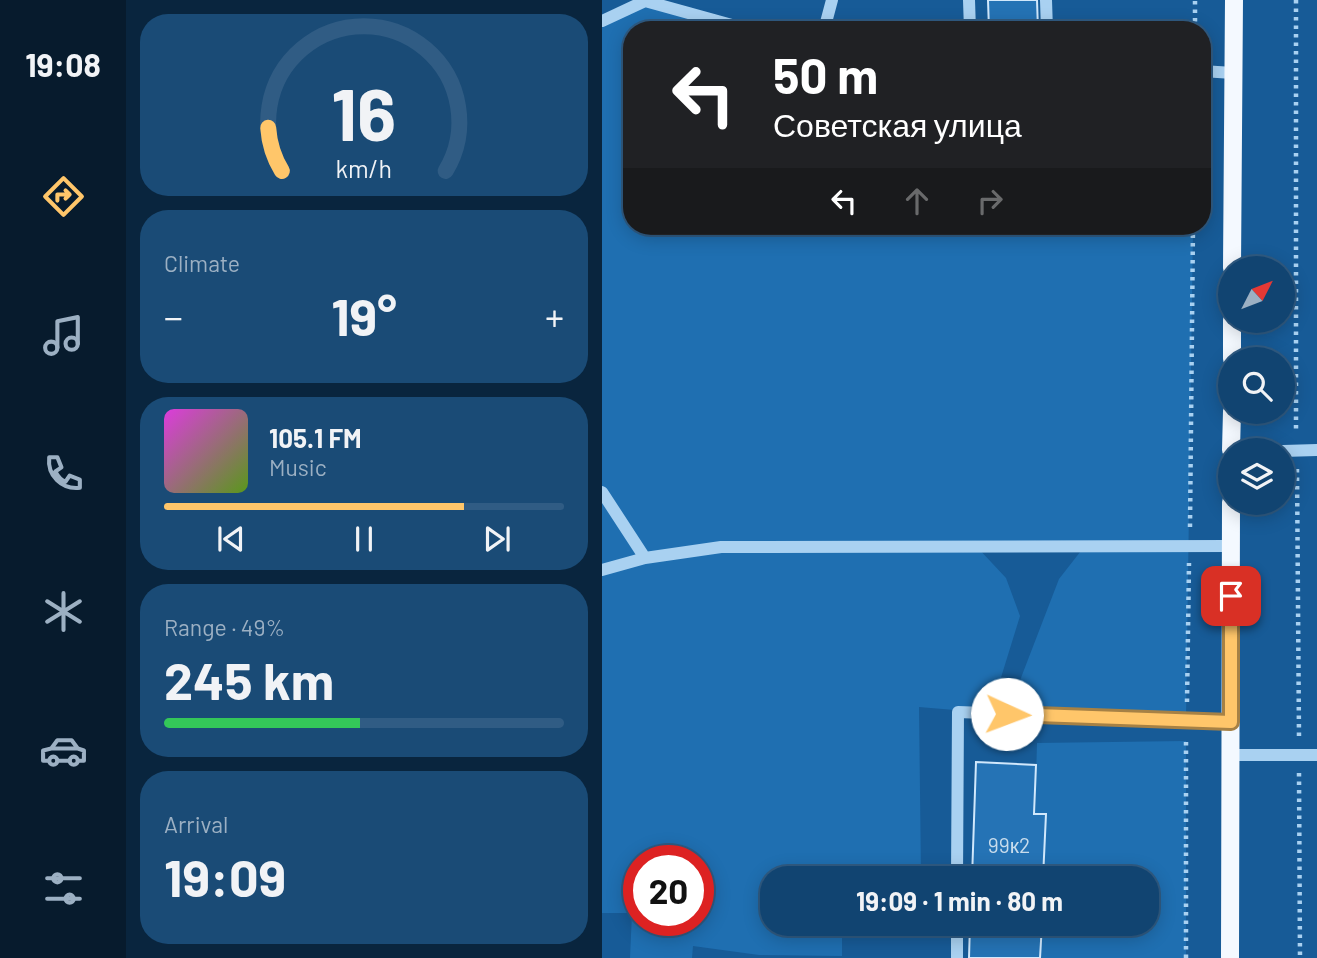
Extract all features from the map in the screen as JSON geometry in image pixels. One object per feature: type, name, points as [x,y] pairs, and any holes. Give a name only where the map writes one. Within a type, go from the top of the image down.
[{"type":"main road","points":[[1232,256],[1234,0]]},
{"type":"main road","points":[[1230,958],[1231,515]]},
{"type":"street","points":[[826,21],[832,0]]},
{"type":"street","points":[[969,0],[970,21]]},
{"type":"street","points":[[1046,0],[1047,21]]},
{"type":"street","points":[[602,20],[645,1],[717,21]]},
{"type":"street","points":[[1211,72],[1233,73]]},
{"type":"street","points":[[1296,451],[1317,450]]},
{"type":"street","points":[[602,492],[645,558]]},
{"type":"street","points":[[602,570],[645,558],[721,547],[1231,546]]},
{"type":"street","points":[[957,866],[958,712],[1231,722]]},
{"type":"street","points":[[1231,755],[1317,755]]},
{"type":"street","points":[[957,936],[957,958]]},
{"type":"path","points":[[1195,0],[1195,21]]},
{"type":"path","points":[[1296,0],[1300,958]]},
{"type":"path","points":[[1186,958],[1186,720],[1193,235]]},
{"type":"shaded area","points":[[645,1],[717,21],[623,21],[623,235],[1193,235],[1186,720],[1007,714],[1059,579],[1084,547],[977,547],[1006,578],[1020,616],[990,713],[919,707],[921,866],[760,866],[760,936],[842,936],[842,956],[759,955],[693,946],[692,958],[630,958],[631,936],[714,936],[714,845],[623,845],[623,913],[602,913],[602,21]]},
{"type":"shaded area","points":[[1186,741],[1186,958],[1040,958],[1041,936],[1159,936],[1159,866],[1044,866],[1046,815],[1035,814],[1037,743]]},
{"type":"building","points":[[988,0],[1037,0],[1038,21],[989,21]]},
{"type":"building","points":[[976,762],[1036,765],[1034,814],[1046,814],[1044,866],[972,866]]},
{"type":"building","points":[[970,936],[1041,936],[1040,958],[969,958]]},
{"type":"route","points":[[1007,714],[1231,722],[1231,596]]}]
